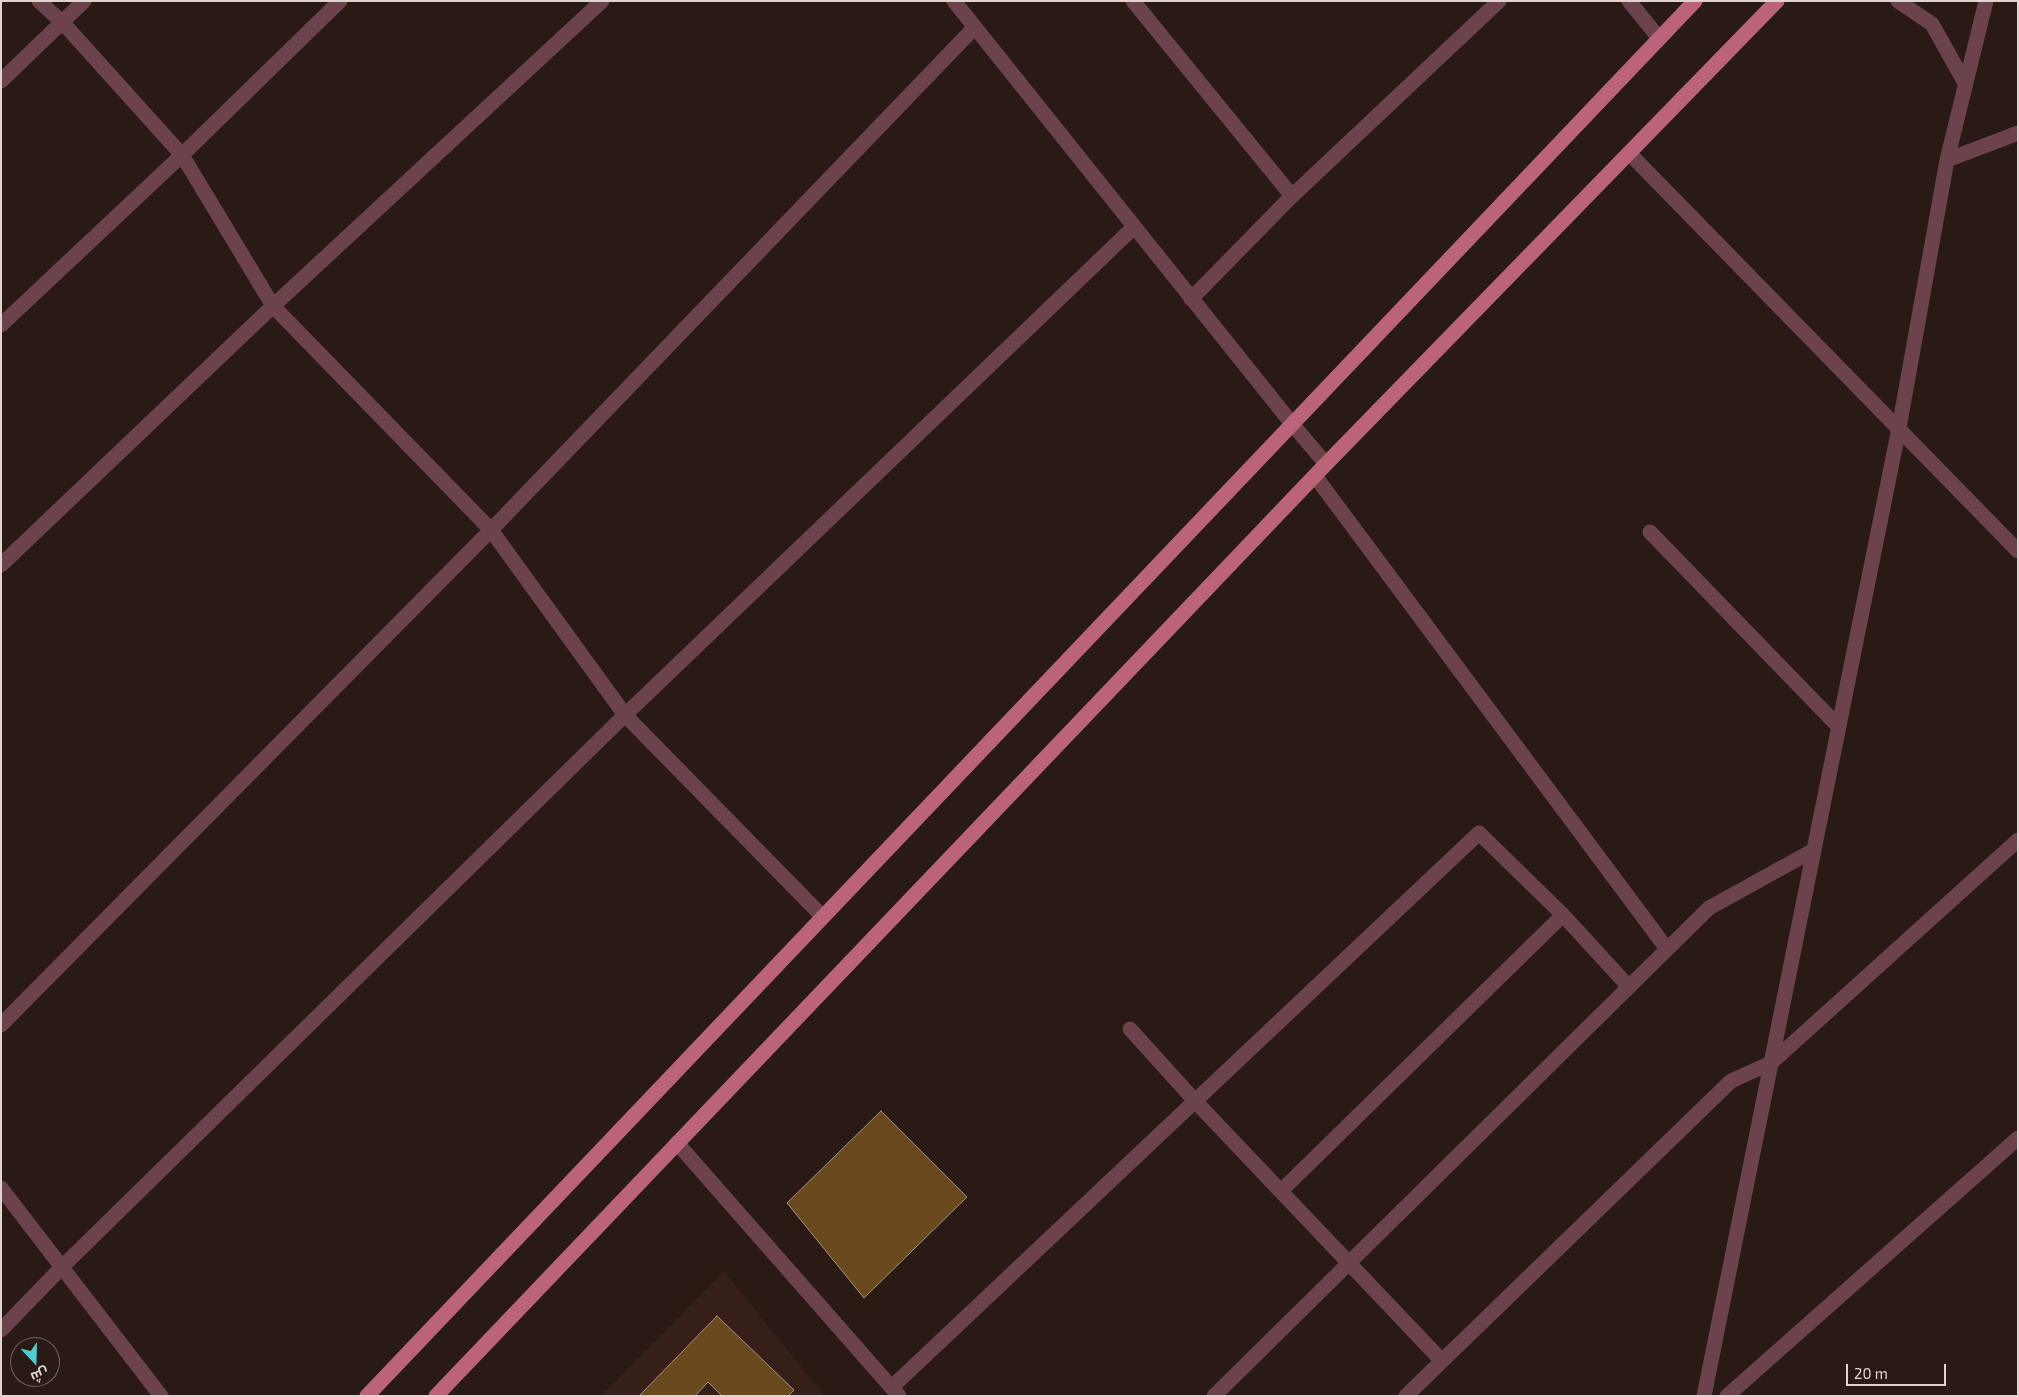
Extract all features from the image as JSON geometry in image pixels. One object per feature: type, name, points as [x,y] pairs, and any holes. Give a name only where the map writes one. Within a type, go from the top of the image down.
[{"type":"main road","points":[[367,1396],[1695,1]]},
{"type":"main road","points":[[436,1396],[1326,464],[1777,1]]},
{"type":"street","points":[[39,1],[63,23],[182,155],[273,306],[491,530],[625,715],[823,917]]},
{"type":"street","points":[[1,81],[84,1]]},
{"type":"street","points":[[1,325],[182,155],[340,1]]},
{"type":"street","points":[[1,565],[273,306],[602,1]]},
{"type":"street","points":[[954,1],[1191,299],[1326,464]]},
{"type":"street","points":[[1133,1],[1292,196]]},
{"type":"street","points":[[1191,299],[1292,196],[1499,1]]},
{"type":"street","points":[[1629,1],[1659,38]]},
{"type":"street","points":[[1898,1],[1932,24],[1965,83]]},
{"type":"street","points":[[1704,1396],[1899,428],[1947,160],[1986,1]]},
{"type":"street","points":[[1,1025],[491,530],[975,27]]},
{"type":"street","points":[[1947,160],[2018,132]]},
{"type":"street","points":[[1629,153],[2018,551]]},
{"type":"street","points":[[1,1330],[62,1267],[625,715],[1134,227]]},
{"type":"street","points":[[1315,476],[1667,949]]},
{"type":"street","points":[[1650,532],[1839,727]]},
{"type":"street","points":[[677,1143],[895,1391],[1479,833],[1563,915],[1629,987]]},
{"type":"street","points":[[1406,1396],[1731,1081],[1771,1063],[2018,840]]},
{"type":"street","points":[[1214,1396],[1709,908],[1814,850]]},
{"type":"street","points":[[1281,1191],[1563,915]]},
{"type":"street","points":[[1130,1029],[1196,1102],[1442,1361]]},
{"type":"street","points":[[1727,1396],[2018,1138]]},
{"type":"street","points":[[1,1188],[162,1396]]},
{"type":"shaded area","points":[[724,1271],[825,1396],[601,1396]]},
{"type":"building","points":[[881,1111],[967,1197],[864,1298],[787,1203]]},
{"type":"building","points":[[717,1316],[794,1390],[788,1396],[722,1396],[708,1382],[695,1396],[639,1396]]}]
